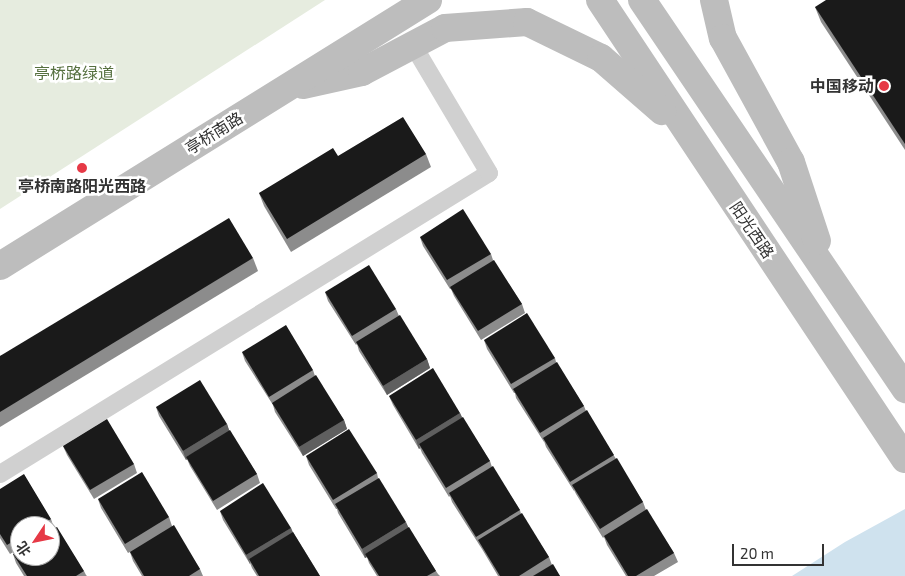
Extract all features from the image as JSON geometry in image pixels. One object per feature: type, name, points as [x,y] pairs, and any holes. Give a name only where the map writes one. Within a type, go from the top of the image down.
[{"type":"street","points":[[365,38],[388,0]]},
{"type":"street","name":"亭桥南路","points":[[0,266],[428,0]]},
{"type":"street","name":"阳光西路","points":[[600,0],[905,459]]},
{"type":"street","points":[[642,0],[905,390]]},
{"type":"street","points":[[714,0],[723,38],[791,162],[828,274]]},
{"type":"street","points":[[284,89],[362,72],[445,28],[528,22],[601,58],[688,134]]},
{"type":"lane","points":[[0,474],[489,173],[413,45]]},
{"type":"green space","name":"亭桥路绿道","points":[[0,0],[325,0],[0,209]]},
{"type":"water","points":[[905,509],[905,576],[792,576],[845,542]]},
{"type":"building","name":"中国移动","points":[[826,0],[905,0],[905,144],[815,7]]},
{"type":"building","points":[[403,117],[426,154],[287,239],[259,193],[333,148],[338,156]]},
{"type":"building","points":[[463,209],[491,254],[447,280],[420,237]]},
{"type":"building","points":[[229,218],[253,258],[0,412],[0,356]]},
{"type":"building","points":[[494,260],[522,304],[478,331],[450,287]]},
{"type":"building","points":[[369,265],[396,309],[352,336],[325,292]]},
{"type":"building","points":[[527,313],[555,358],[511,384],[484,340]]},
{"type":"building","points":[[400,315],[427,359],[383,386],[356,342]]},
{"type":"building","points":[[286,325],[313,370],[269,397],[242,352]]},
{"type":"building","points":[[557,362],[584,406],[540,433],[513,389]]},
{"type":"building","points":[[433,368],[460,413],[416,440],[389,396]]},
{"type":"building","points":[[316,375],[344,420],[299,447],[272,403]]},
{"type":"building","points":[[200,380],[227,424],[183,451],[156,407]]},
{"type":"building","points":[[587,410],[614,455],[570,482],[543,438]]},
{"type":"building","points":[[463,417],[490,461],[446,488],[419,444]]},
{"type":"building","points":[[107,419],[134,464],[90,490],[63,446]]},
{"type":"building","points":[[349,429],[377,473],[333,500],[306,456]]},
{"type":"building","points":[[230,430],[257,474],[213,501],[186,457]]},
{"type":"building","points":[[617,458],[643,502],[600,529],[572,485]]},
{"type":"building","points":[[493,466],[520,510],[476,537],[449,493]]},
{"type":"building","points":[[142,472],[169,517],[125,544],[98,499]]},
{"type":"building","points":[[24,474],[49,516],[10,516],[10,543],[7,545],[0,534],[0,489]]},
{"type":"building","points":[[379,478],[406,522],[362,549],[335,504]]},
{"type":"building","points":[[263,483],[291,528],[246,555],[220,511]]},
{"type":"building","points":[[647,509],[674,553],[636,576],[628,576],[604,536]]},
{"type":"building","points":[[522,513],[549,557],[519,576],[500,576],[478,540]]},
{"type":"building","points":[[174,525],[200,569],[189,576],[144,576],[130,552]]},
{"type":"building","points":[[409,527],[436,571],[427,576],[379,576],[365,554]]},
{"type":"building","points":[[60,532],[84,571],[76,576],[27,576],[21,566],[60,566]]},
{"type":"building","points":[[293,532],[320,576],[259,576],[249,559]]},
{"type":"building","points":[[553,564],[560,576],[533,576]]},
{"type":"place","name":"中国移动","points":[[884,86]]},
{"type":"place","name":"亭桥南路阳光西路","points":[[82,168]]}]
